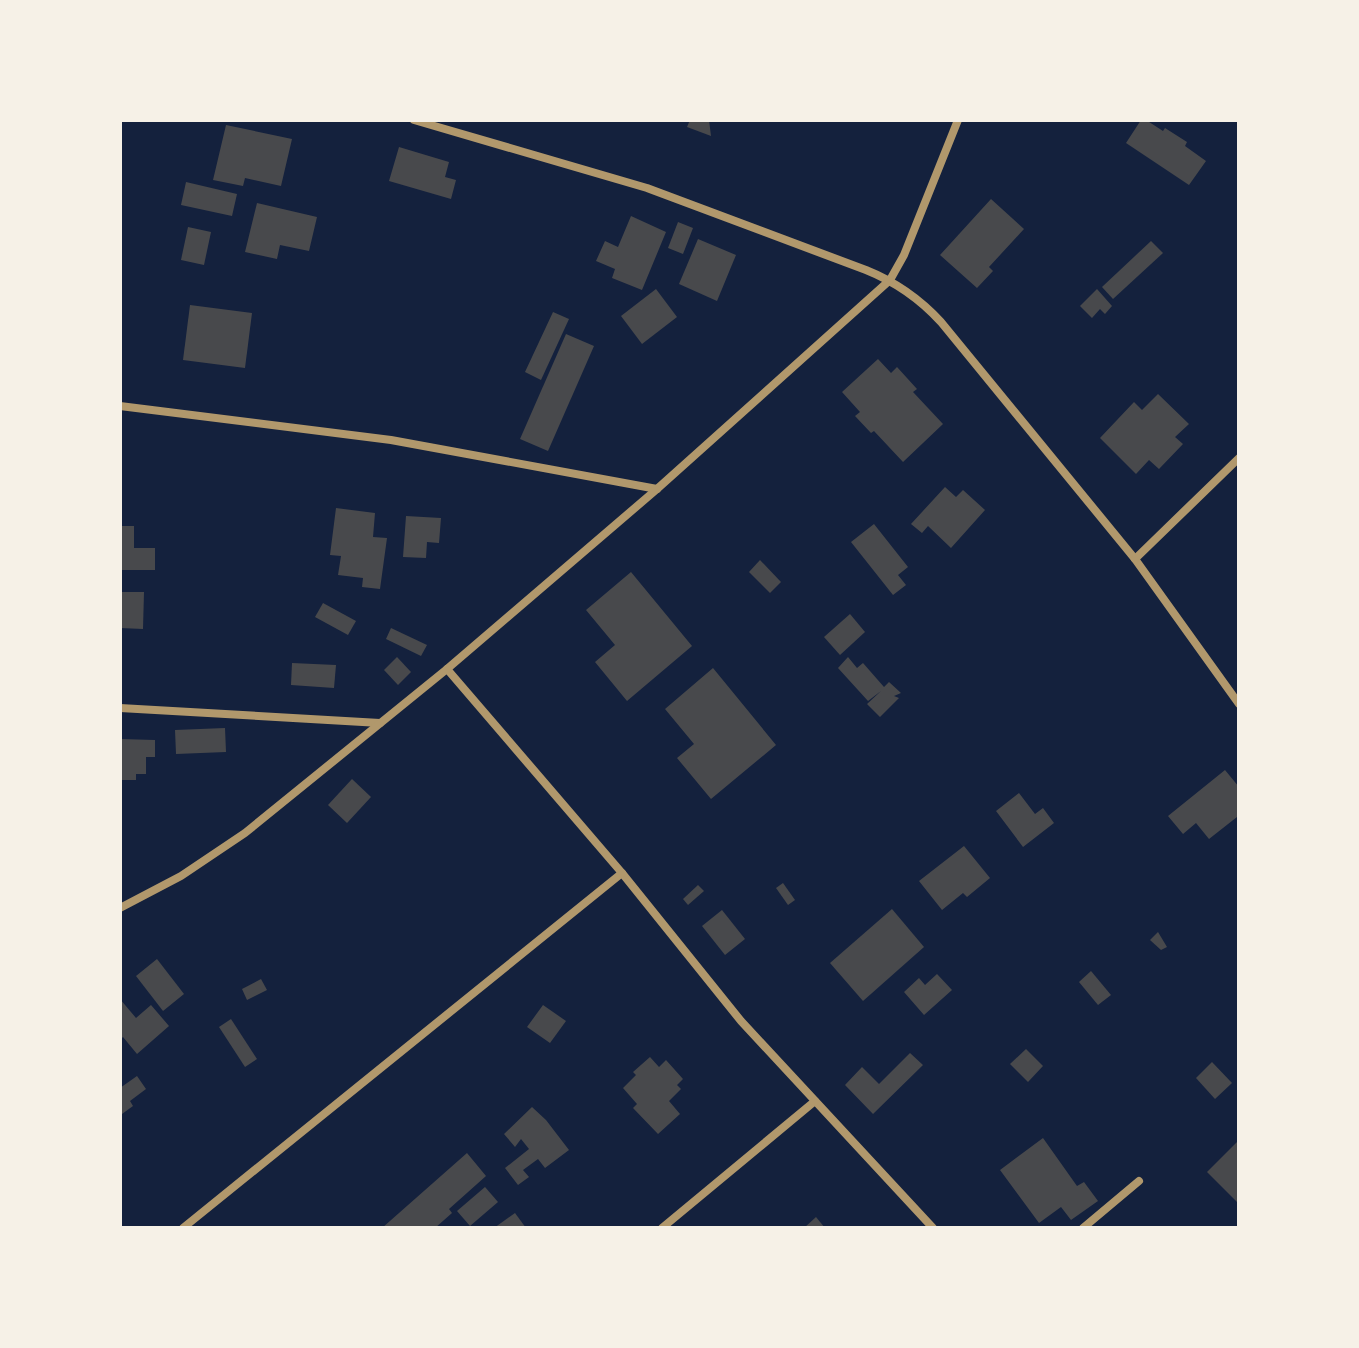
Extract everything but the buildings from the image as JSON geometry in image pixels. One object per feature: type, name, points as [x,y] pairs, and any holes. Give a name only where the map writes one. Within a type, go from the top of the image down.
[{"type":"street","points":[[414,120],[647,188],[890,280],[924,304],[1135,559],[1239,704]]},
{"type":"street","points":[[120,908],[181,876],[227,846],[447,669],[657,489],[890,280],[904,255],[958,120]]},
{"type":"street","points":[[120,406],[391,440],[657,489]]},
{"type":"street","points":[[1135,559],[1239,458]]},
{"type":"street","points":[[447,669],[622,873],[741,1021],[933,1228]]},
{"type":"street","points":[[120,708],[380,723]]},
{"type":"street","points":[[183,1228],[622,873]]},
{"type":"street","points":[[662,1228],[815,1101]]},
{"type":"street","points":[[1083,1228],[1139,1181]]}]
